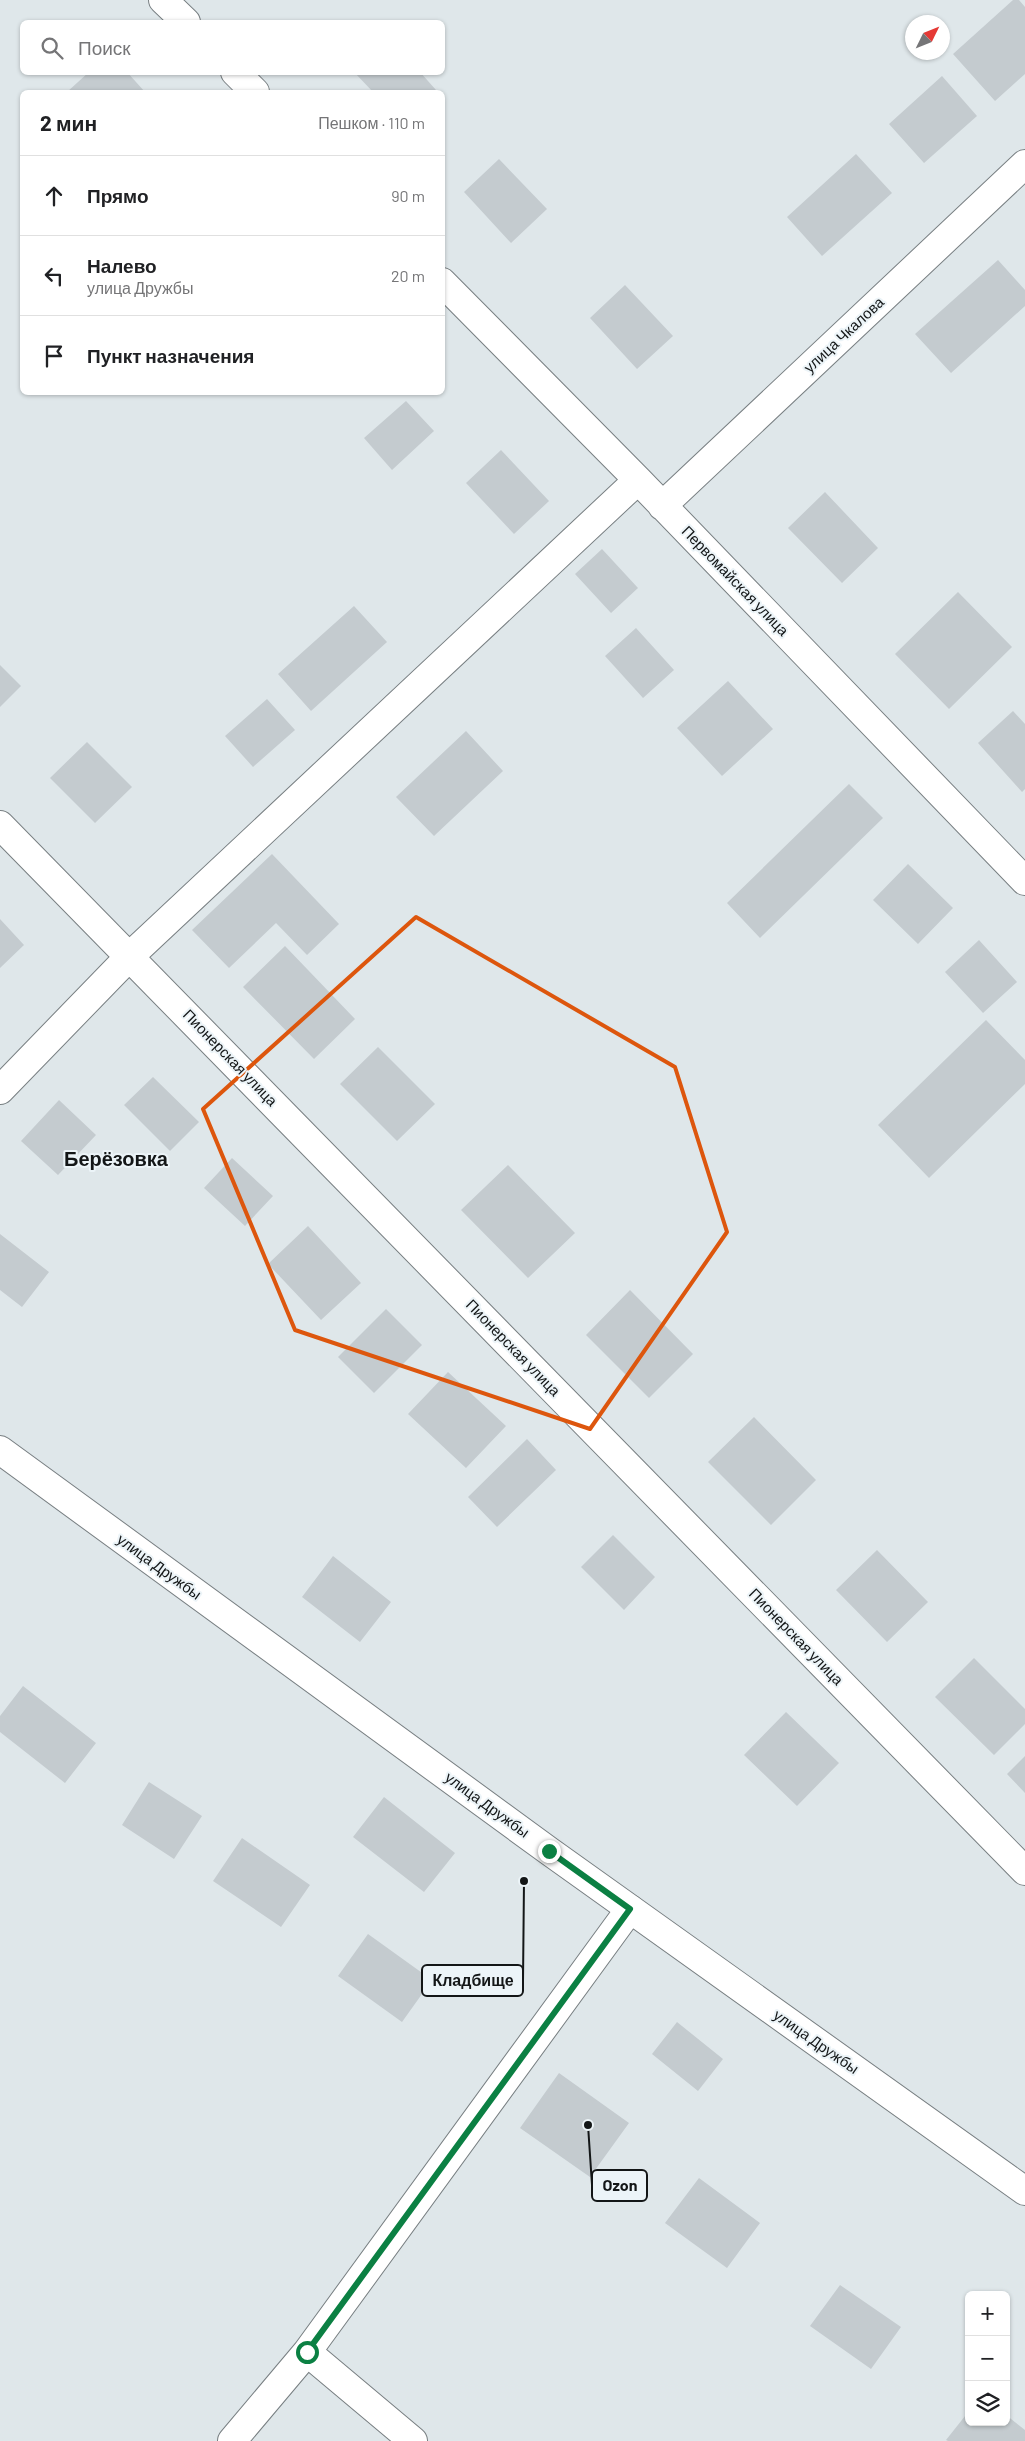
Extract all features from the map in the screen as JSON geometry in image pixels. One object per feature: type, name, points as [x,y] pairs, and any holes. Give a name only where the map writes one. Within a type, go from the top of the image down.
[{"type":"street","points":[[163,0],[184,20]]},
{"type":"street","points":[[238,75],[253,90]]},
{"type":"street","name":"улица Чкалова","points":[[662,506],[1025,164]]},
{"type":"street","name":"Первомайская улица","points":[[445,285],[638,480],[1025,881]]},
{"type":"street","points":[[0,1090],[130,956],[638,480]]},
{"type":"street","name":"Пионерская улица","points":[[0,825],[1025,1871]]},
{"type":"street","name":"улица Дружбы","points":[[0,1450],[630,1909],[1025,2191]]},
{"type":"street","points":[[232,2441],[307,2352],[630,1909]]},
{"type":"street","points":[[307,2352],[413,2441]]},
{"type":"highlighted area","points":[[416,917],[675,1067],[727,1232],[590,1429],[295,1330],[203,1109]]},
{"type":"building","points":[[1013,0],[1019,0],[1025,7],[1025,74],[995,101],[953,54]]},
{"type":"building","points":[[86,75],[130,75],[143,90],[69,90]]},
{"type":"building","points":[[357,75],[423,75],[436,90],[371,90]]},
{"type":"building","points":[[942,76],[977,116],[924,163],[889,124]]},
{"type":"building","points":[[856,154],[892,193],[822,256],[787,217]]},
{"type":"building","points":[[499,159],[547,209],[511,243],[464,192]]},
{"type":"building","points":[[998,260],[1025,290],[1025,306],[951,373],[915,334]]},
{"type":"building","points":[[625,285],[673,336],[637,369],[590,318]]},
{"type":"building","points":[[406,401],[434,431],[392,470],[364,438]]},
{"type":"building","points":[[501,450],[549,501],[514,534],[466,483]]},
{"type":"building","points":[[825,492],[878,548],[842,583],[788,528]]},
{"type":"building","points":[[602,549],[638,588],[611,613],[575,574]]},
{"type":"building","points":[[958,592],[1012,647],[949,709],[895,654]]},
{"type":"building","points":[[354,606],[387,642],[311,711],[278,674]]},
{"type":"building","points":[[636,628],[674,670],[643,698],[605,656]]},
{"type":"building","points":[[0,665],[21,686],[0,707]]},
{"type":"building","points":[[728,681],[773,729],[722,776],[677,728]]},
{"type":"building","points":[[267,699],[295,730],[253,767],[225,736]]},
{"type":"building","points":[[1013,711],[1025,724],[1025,789],[1022,792],[978,743]]},
{"type":"building","points":[[466,731],[503,771],[434,836],[396,797]]},
{"type":"building","points":[[87,742],[132,787],[95,823],[50,778]]},
{"type":"building","points":[[849,784],[883,818],[760,938],[727,903]]},
{"type":"building","points":[[272,854],[339,924],[307,955],[276,923],[229,968],[192,930]]},
{"type":"building","points":[[908,864],[953,908],[918,944],[873,900]]},
{"type":"building","points":[[0,919],[24,945],[0,968]]},
{"type":"building","points":[[979,940],[1017,982],[983,1013],[945,972]]},
{"type":"building","points":[[285,946],[355,1019],[314,1059],[243,987]]},
{"type":"building","points":[[986,1020],[1025,1060],[1025,1084],[929,1178],[878,1125]]},
{"type":"building","points":[[378,1047],[435,1104],[397,1141],[340,1084]]},
{"type":"building","points":[[153,1077],[199,1122],[170,1151],[124,1105]]},
{"type":"building","points":[[59,1100],[96,1135],[58,1175],[21,1141]]},
{"type":"building","points":[[232,1158],[273,1196],[245,1226],[204,1188]]},
{"type":"building","points":[[508,1165],[575,1233],[528,1278],[461,1210]]},
{"type":"building","points":[[308,1226],[361,1283],[321,1320],[268,1264]]},
{"type":"building","points":[[0,1234],[49,1272],[22,1307],[0,1290]]},
{"type":"building","points":[[630,1290],[693,1354],[649,1398],[586,1335]]},
{"type":"building","points":[[386,1309],[422,1345],[374,1393],[338,1357]]},
{"type":"building","points":[[448,1372],[506,1426],[466,1468],[408,1414]]},
{"type":"building","points":[[754,1417],[816,1480],[771,1525],[708,1462]]},
{"type":"building","points":[[527,1439],[556,1470],[497,1527],[468,1497]]},
{"type":"building","points":[[613,1535],[655,1577],[624,1610],[581,1567]]},
{"type":"building","points":[[877,1550],[928,1602],[887,1642],[836,1590]]},
{"type":"building","points":[[333,1556],[391,1602],[360,1642],[302,1597]]},
{"type":"building","points":[[974,1658],[1025,1709],[1025,1724],[994,1755],[935,1697]]},
{"type":"building","points":[[23,1686],[96,1743],[65,1783],[0,1732],[0,1716]]},
{"type":"building","points":[[786,1712],[839,1763],[797,1806],[744,1755]]},
{"type":"building","points":[[1025,1756],[1025,1793],[1007,1774]]},
{"type":"building","points":[[149,1782],[202,1816],[174,1859],[122,1825]]},
{"type":"building","points":[[384,1797],[455,1853],[424,1892],[353,1837]]},
{"type":"building","points":[[242,1838],[310,1885],[281,1927],[213,1881]]},
{"type":"building","points":[[368,1934],[432,1980],[402,2022],[338,1976]]},
{"type":"building","points":[[677,2022],[723,2059],[698,2091],[652,2054]]},
{"type":"building","points":[[559,2073],[629,2123],[590,2177],[520,2128]]},
{"type":"building","points":[[699,2178],[760,2223],[727,2268],[665,2223]]},
{"type":"building","points":[[840,2285],[901,2327],[871,2369],[810,2326]]},
{"type":"building","points":[[965,2416],[965,2426],[1010,2426],[1010,2418],[1025,2430],[1025,2441],[946,2440]]},
{"type":"place","name":"Кладбище","points":[[524,1881]]},
{"type":"place","name":"Ozon","points":[[588,2125]]},
{"type":"district","name":"Берёзовка","points":[[116,1159]]},
{"type":"route","points":[[307,2352],[630,1909],[549,1851]]}]
